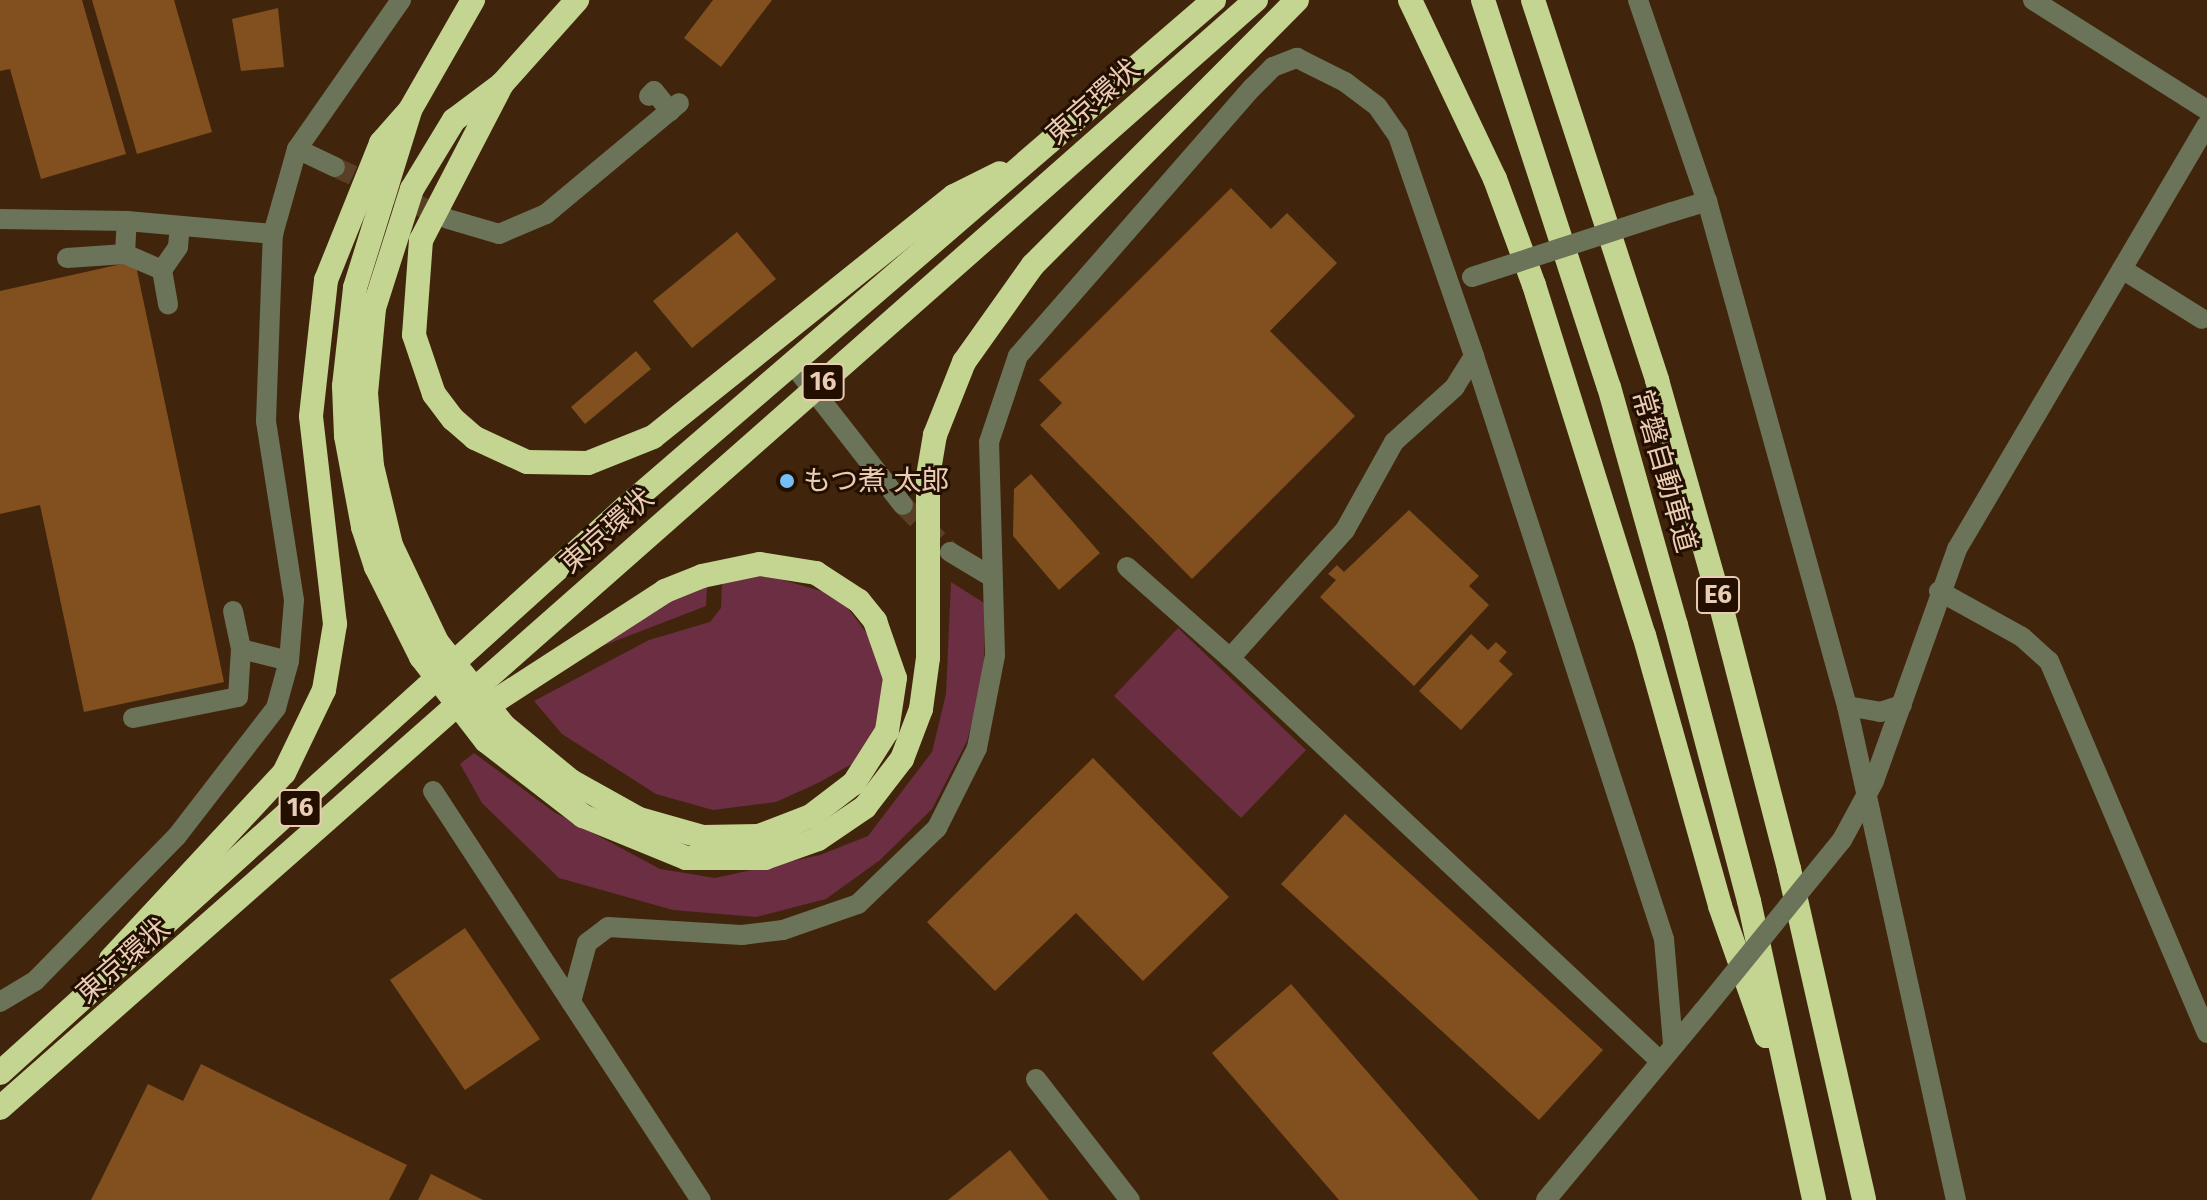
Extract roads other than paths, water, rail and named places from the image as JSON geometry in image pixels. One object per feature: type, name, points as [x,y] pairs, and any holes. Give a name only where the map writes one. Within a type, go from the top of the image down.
[{"type":"highway","points":[[52,1028],[262,799],[312,723],[335,624],[311,416],[317,321],[341,231],[362,180],[381,143],[410,110],[473,0]]},
{"type":"highway","points":[[429,649],[380,505],[368,429],[369,346],[381,274],[412,189],[454,120],[502,84],[577,0]]},
{"type":"highway","name":"東京環状","points":[[0,1073],[792,363],[1214,0]]},
{"type":"highway","name":"東京環状","points":[[0,1108],[393,767],[1256,0]]},
{"type":"highway","points":[[410,110],[355,288],[344,398],[363,527],[429,649],[495,734],[583,816],[686,858],[765,858],[818,839],[865,807],[902,759],[921,709],[928,658],[928,476],[940,420],[964,362],[1033,265],[1297,0]]},
{"type":"highway","points":[[1410,0],[1495,179],[1534,285],[1644,635],[1720,906],[1804,1144]]},
{"type":"highway","name":"常磐自動車道","points":[[1483,0],[1581,296],[1676,625],[1749,901],[1814,1200]]},
{"type":"highway","name":"常磐自動車道","points":[[1533,0],[1653,366],[1721,606],[1789,869],[1864,1200]]},
{"type":"highway","points":[[502,84],[421,240],[414,335],[434,394],[453,419],[488,445],[527,462],[588,463],[653,437],[954,196],[1033,157]]},
{"type":"highway","points":[[393,767],[568,649],[712,573],[760,564],[816,573],[859,601],[875,621],[895,678],[890,718],[872,759],[835,801],[759,836],[703,837],[606,803],[495,734]]},
{"type":"street","points":[[0,1002],[35,981],[233,770],[276,708],[289,661],[293,585],[274,487],[264,364],[273,234],[297,149],[401,0]]},
{"type":"street","points":[[1638,0],[1707,201],[1870,791],[1956,1200]]},
{"type":"street","points":[[2033,0],[2207,110]]},
{"type":"street","points":[[571,1002],[587,943],[608,927],[742,935],[783,930],[858,904],[913,858],[953,801],[977,748],[995,655],[989,442],[1018,356],[1273,67],[1297,58],[1317,65],[1377,106],[1398,136],[1451,283],[1664,939],[1666,1053]]},
{"type":"street","points":[[448,219],[499,234],[546,214],[674,107],[654,91],[649,96]]},
{"type":"street","points":[[1555,1197],[1666,1053],[1842,840],[1870,791],[1939,591],[1957,549],[2207,125]]},
{"type":"street","points":[[297,149],[335,167]]},
{"type":"street","points":[[1451,283],[1707,201]]},
{"type":"street","points":[[0,219],[127,221],[273,234]]},
{"type":"street","points":[[125,254],[127,221]]},
{"type":"street","points":[[168,304],[162,270],[178,247],[180,226]]},
{"type":"street","points":[[67,258],[125,254],[162,270]]},
{"type":"street","points":[[2122,269],[2202,319]]},
{"type":"street","points":[[1230,658],[1330,549],[1394,442],[1455,387],[1474,356]]},
{"type":"street","points":[[792,363],[903,505]]},
{"type":"street","points":[[950,552],[992,577]]},
{"type":"street","points":[[1127,567],[1666,1053]]},
{"type":"street","points":[[1939,591],[2022,637],[2049,661],[2207,1033]]},
{"type":"street","points":[[133,718],[238,697],[241,649],[233,611]]},
{"type":"street","points":[[241,649],[289,661]]},
{"type":"street","points":[[1847,706],[1880,712],[1902,705]]},
{"type":"street","points":[[433,791],[701,1200]]},
{"type":"street","points":[[1036,1079],[1130,1200]]},
{"type":"tunnel","points":[[335,167],[448,219]]},
{"type":"tunnel","points":[[903,505],[950,552]]},
{"type":"place","name":"もつ煮 太郎","points":[[787,481]]}]
